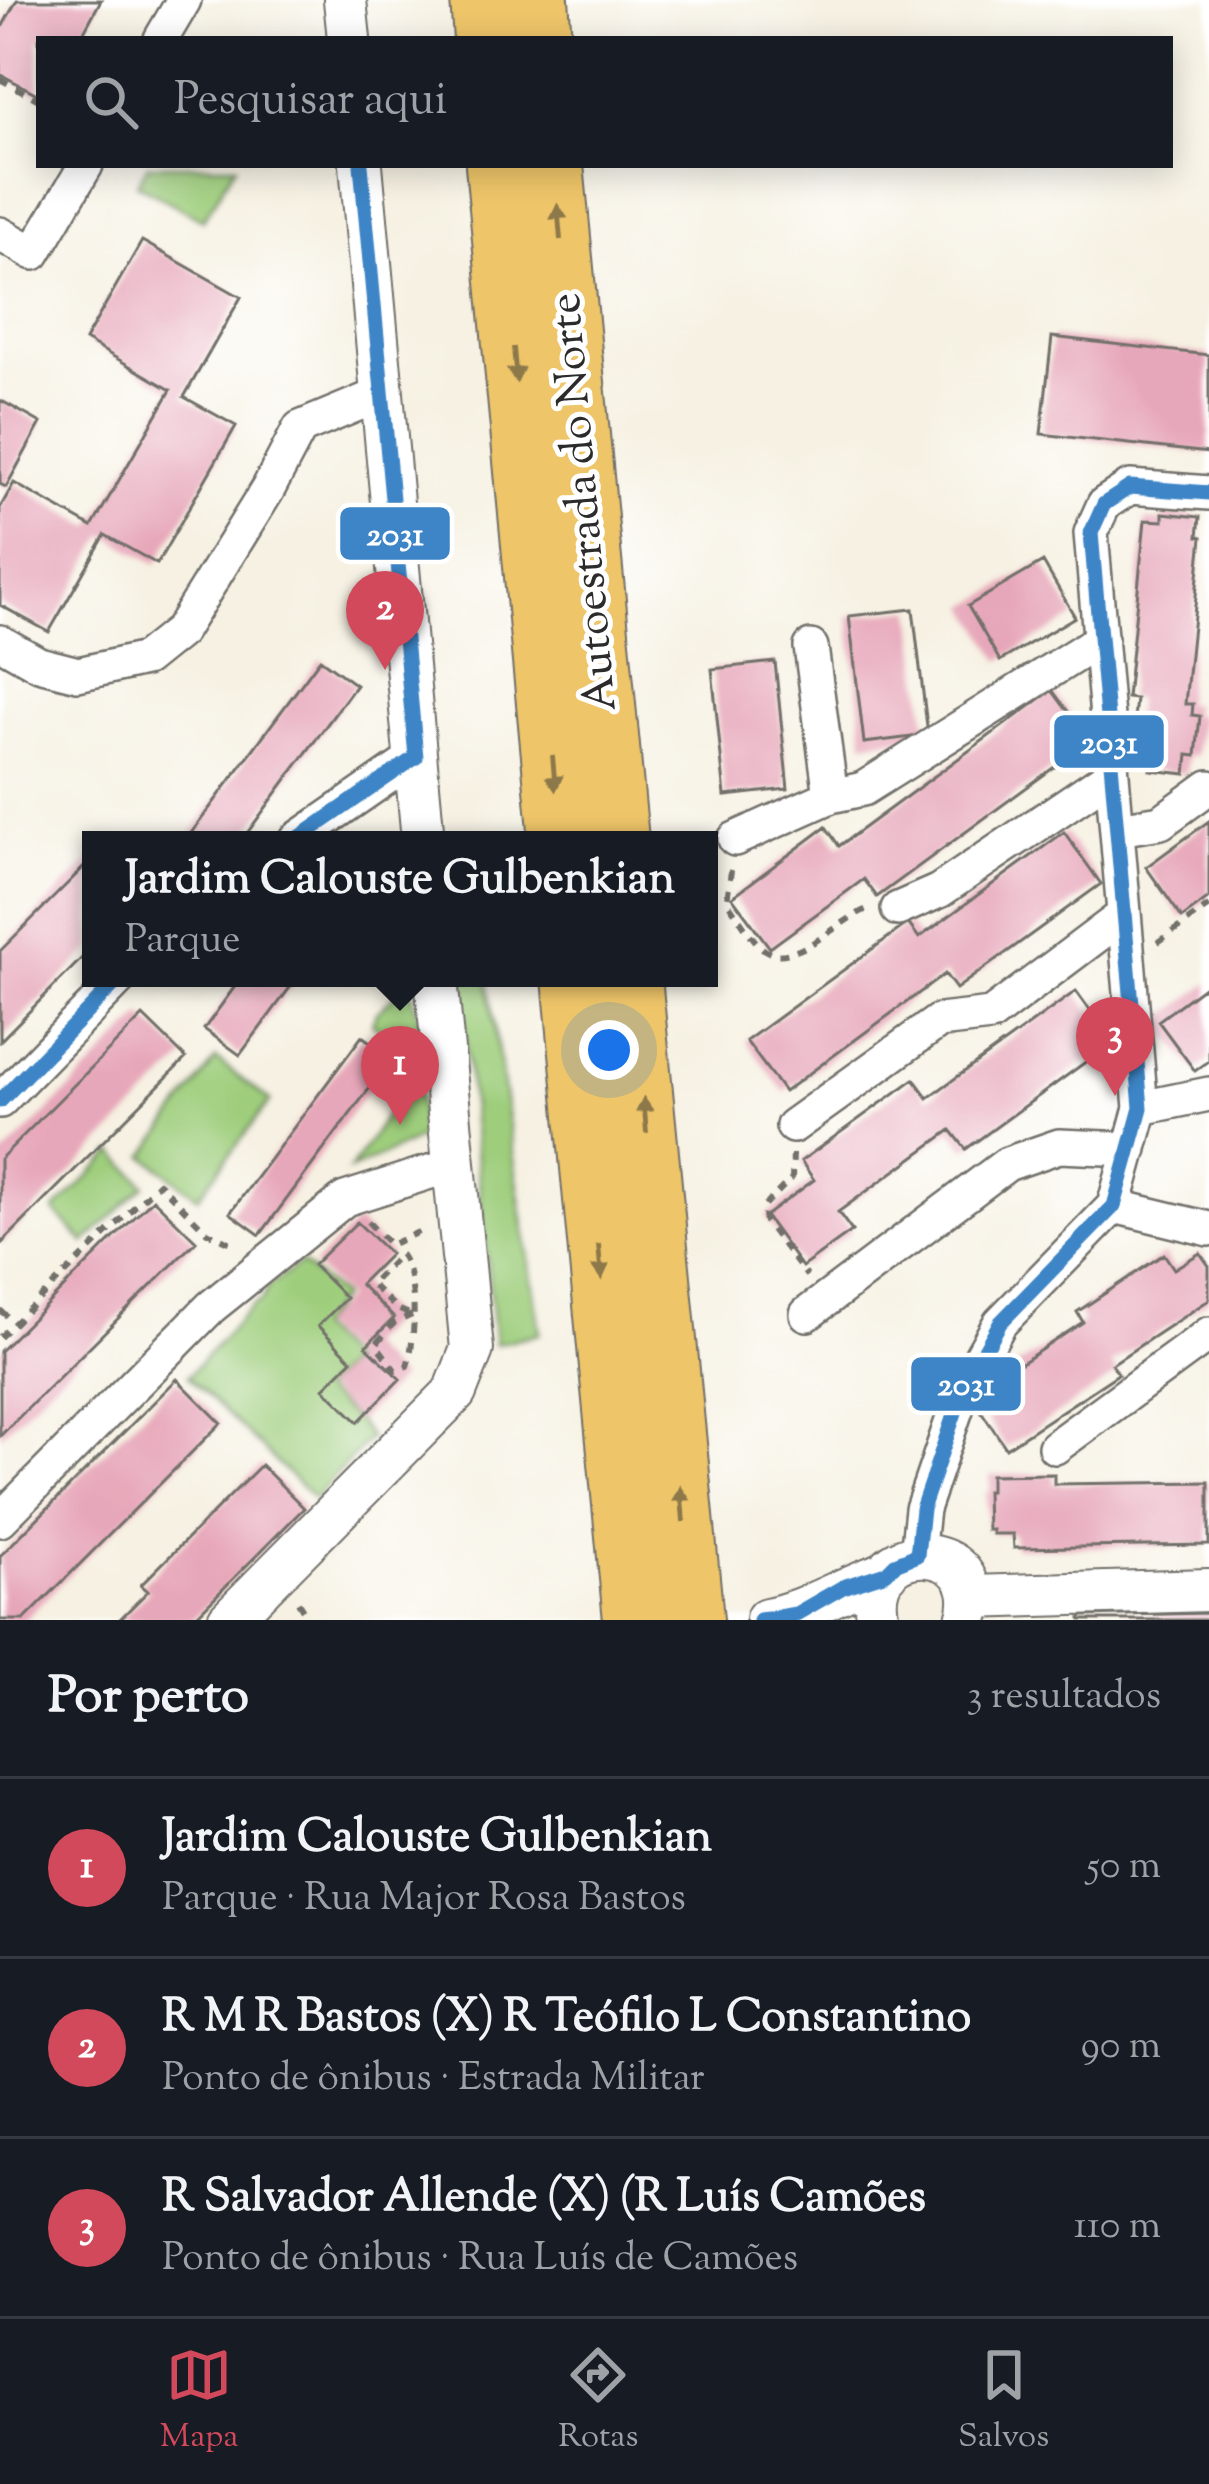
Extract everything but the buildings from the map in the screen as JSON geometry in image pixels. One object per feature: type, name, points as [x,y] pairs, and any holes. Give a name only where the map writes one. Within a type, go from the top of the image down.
[{"type":"highway","points":[[481,0],[484,36]]},
{"type":"highway","points":[[538,0],[541,36]]},
{"type":"highway","name":"Autoestrada do Norte","points":[[496,168],[559,831]]},
{"type":"highway","name":"Autoestrada do Norte","points":[[554,168],[617,831]]},
{"type":"highway","points":[[574,987],[634,1620]]},
{"type":"highway","points":[[633,987],[693,1620]]},
{"type":"street","points":[[163,36],[184,0]]},
{"type":"street","points":[[345,0],[349,36]]},
{"type":"street","points":[[0,234],[34,253],[84,168]]},
{"type":"street","points":[[361,168],[422,831]]},
{"type":"street","points":[[0,642],[39,664],[78,674],[145,658],[180,631],[300,428],[385,393]]},
{"type":"street","points":[[878,1620],[875,1595],[901,1564],[963,1389],[1000,1324],[1114,1206],[1142,1108],[1091,533],[1104,504],[1130,487],[1209,493]]},
{"type":"street","points":[[735,839],[831,796],[863,789],[1101,639]]},
{"type":"street","points":[[811,647],[831,796]]},
{"type":"street","points":[[309,831],[416,757]]},
{"type":"street","points":[[898,909],[939,891],[1112,774]]},
{"type":"street","points":[[1118,829],[1161,823],[1209,787]]},
{"type":"street","points":[[793,1126],[939,1021],[991,1015],[1124,915]]},
{"type":"street","points":[[0,1101],[111,987]]},
{"type":"street","points":[[229,1620],[455,1392],[472,1349],[437,987]]},
{"type":"street","points":[[1142,1108],[1209,1094]]},
{"type":"street","points":[[807,1314],[1006,1164],[1059,1146],[1130,1149]]},
{"type":"street","points":[[0,1520],[211,1307],[345,1199],[433,1171],[453,1172]]},
{"type":"street","points":[[1114,1206],[1209,1229]]},
{"type":"street","points":[[1055,1447],[1209,1334]]},
{"type":"street","points":[[791,1618],[843,1587],[933,1556],[958,1570],[969,1609],[1209,1590]]},
{"type":"path","points":[[0,79],[36,98]]},
{"type":"path","points":[[735,839],[727,901],[764,951],[780,957],[796,952],[866,907],[898,909]]},
{"type":"path","points":[[1128,963],[1209,906]]},
{"type":"path","points":[[793,1126],[792,1178],[764,1207],[765,1222],[800,1269]]},
{"type":"path","points":[[0,1337],[159,1183],[207,1232],[272,1261]]},
{"type":"path","points":[[345,1199],[406,1259],[412,1315],[414,1345],[407,1366],[395,1370],[376,1344],[394,1323],[412,1315]]},
{"type":"path","points":[[390,1245],[426,1229],[458,1223]]},
{"type":"path","points":[[400,1254],[371,1284],[397,1309],[412,1315]]},
{"type":"path","points":[[0,1310],[15,1323]]},
{"type":"green space","points":[[146,168],[234,168],[203,220],[137,184]]},
{"type":"green space","points":[[460,987],[488,987],[540,1333],[495,1344]]},
{"type":"green space","points":[[401,989],[412,993],[418,1016],[413,1053],[372,1024],[376,1013]]},
{"type":"green space","points":[[216,1059],[270,1101],[198,1197],[145,1156]]},
{"type":"green space","points":[[417,1069],[422,1137],[350,1170]]},
{"type":"green space","points":[[114,1152],[145,1185],[85,1243],[54,1211]]},
{"type":"green space","points":[[301,1263],[341,1297],[316,1328],[349,1361],[321,1390],[370,1438],[314,1499],[188,1376],[262,1300],[269,1286]]},
{"type":"transit line","name":"2031","points":[[309,831],[416,757],[361,168]]},
{"type":"transit line","name":"2031","points":[[760,1620],[796,1614],[843,1587],[886,1573],[917,1555],[922,1509],[963,1389],[1000,1323],[1114,1206],[1141,1108],[1091,533],[1104,504],[1130,487],[1209,493]]},
{"type":"transit line","name":"2031","points":[[0,1101],[111,987]]},
{"type":"place","name":"R M R Bastos (X) R Teófilo L Constantino","points":[[385,670]]},
{"type":"place","name":"R Salvador Allende (X) (R Luís Camões","points":[[1115,1096]]},
{"type":"place","name":"Jardim Calouste Gulbenkian","points":[[400,1125]]}]
